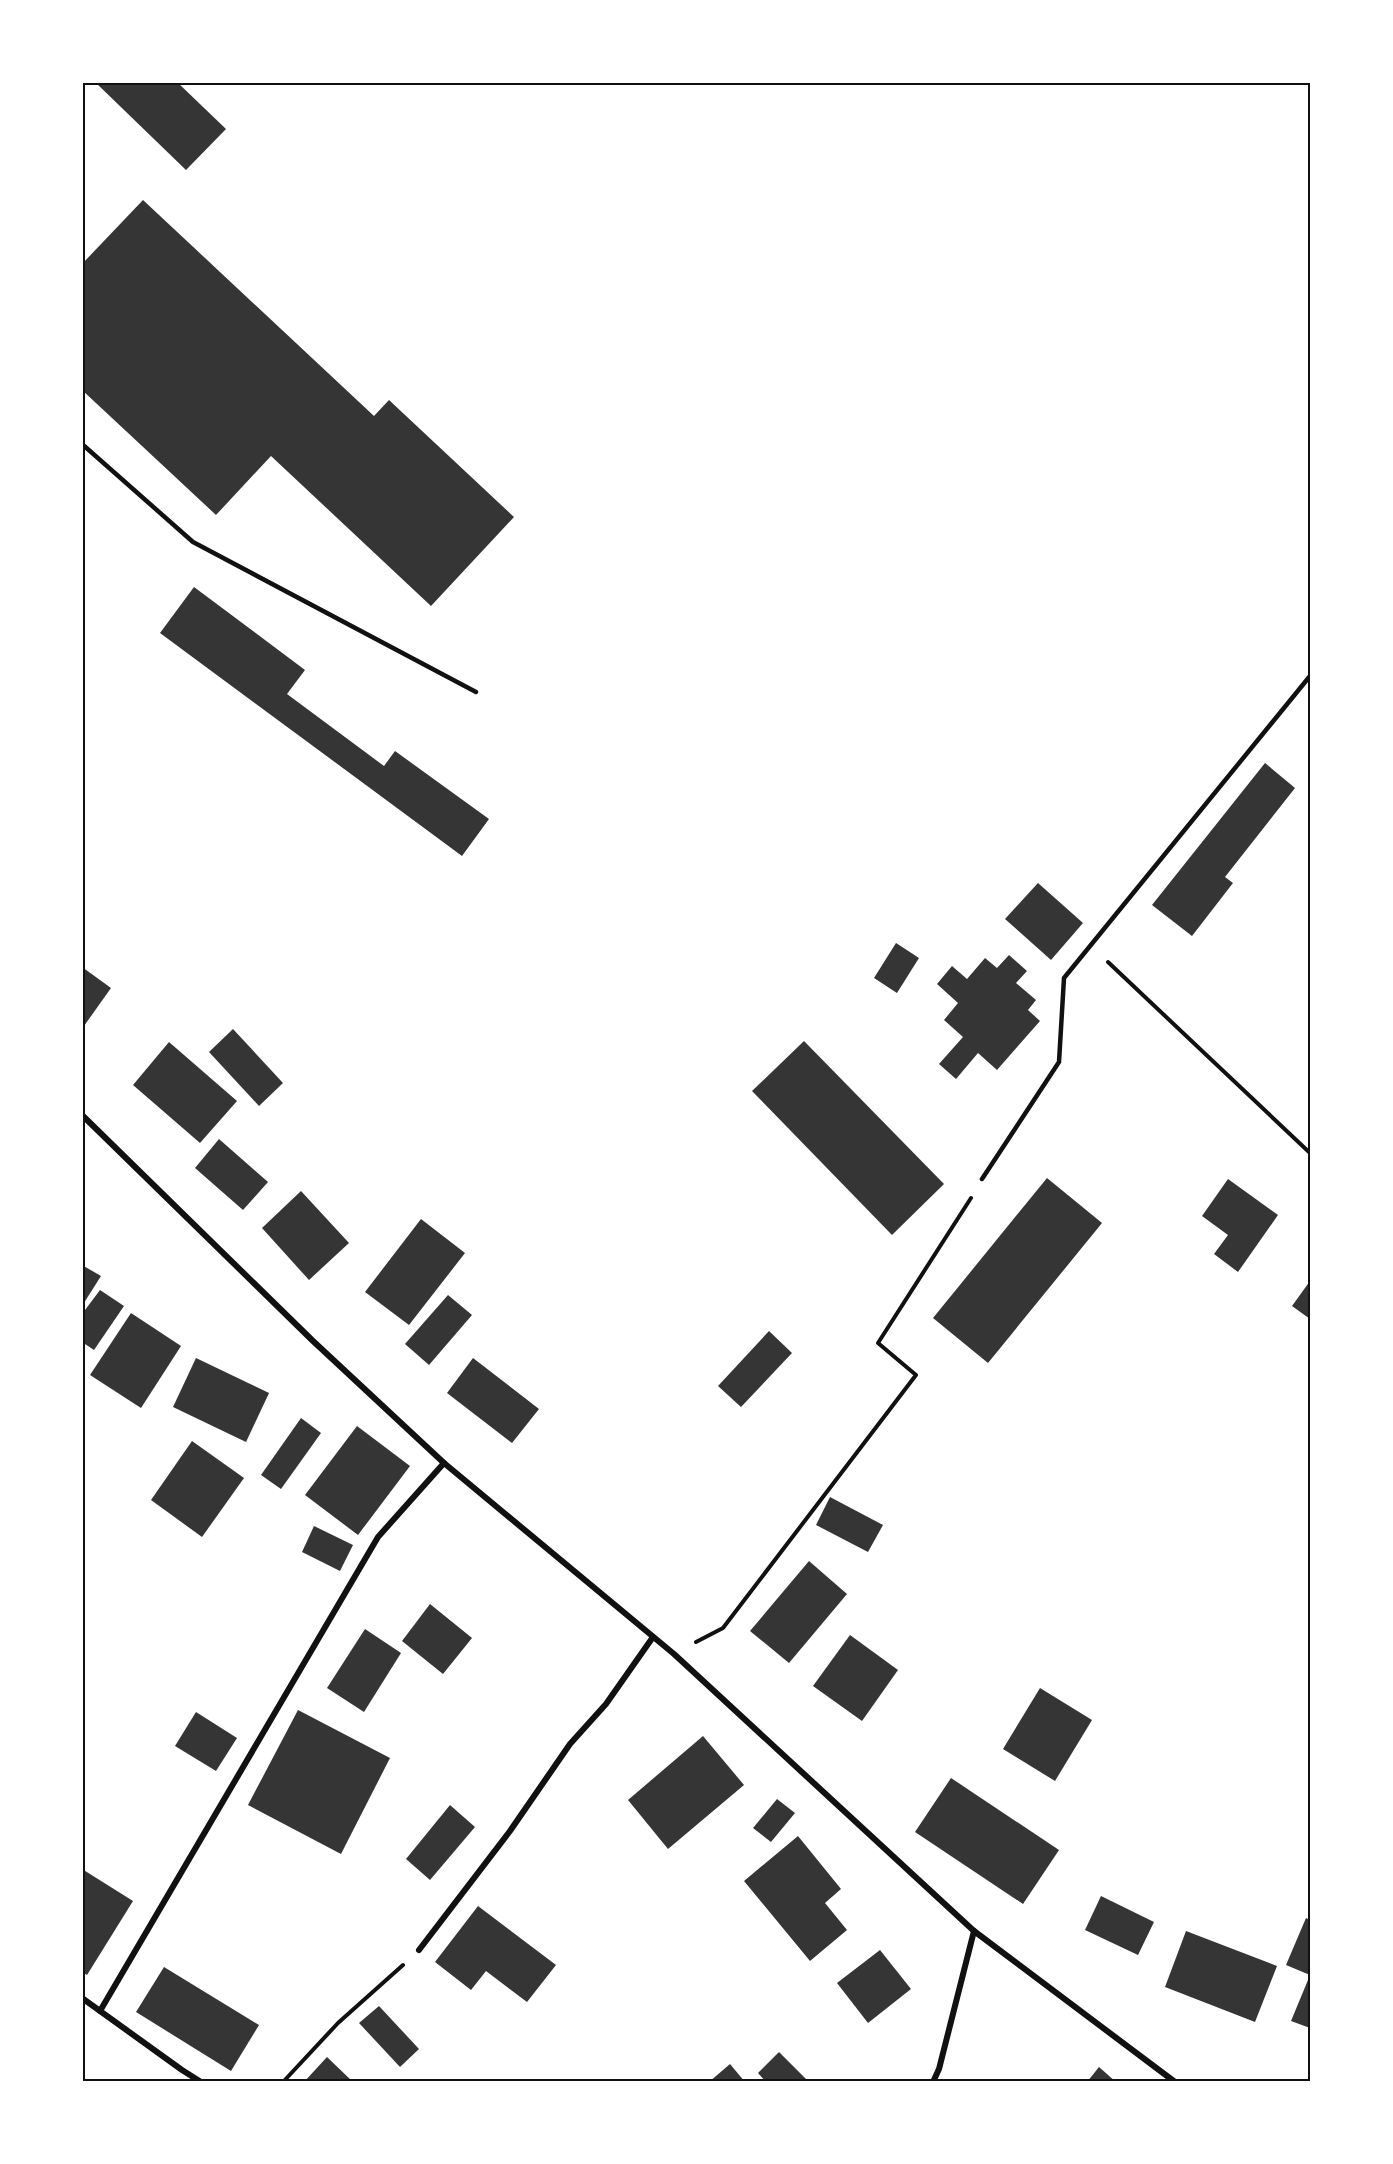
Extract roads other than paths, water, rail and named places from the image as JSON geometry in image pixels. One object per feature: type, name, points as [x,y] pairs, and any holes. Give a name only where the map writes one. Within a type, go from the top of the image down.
[{"type":"street","points":[[82,1115],[313,1341],[444,1463],[674,1654],[974,1931],[1175,2082]]},
{"type":"street","points":[[100,2011],[378,1537],[444,1463]]},
{"type":"street","points":[[419,1950],[510,1831],[570,1744],[606,1704],[653,1637]]},
{"type":"street","points":[[933,2082],[939,2069],[974,1931]]},
{"type":"street","points":[[82,1998],[201,2082]]},
{"type":"lane","points":[[82,444],[193,542],[476,692]]},
{"type":"lane","points":[[982,1179],[1059,1062],[1064,978],[1311,676]]}]
